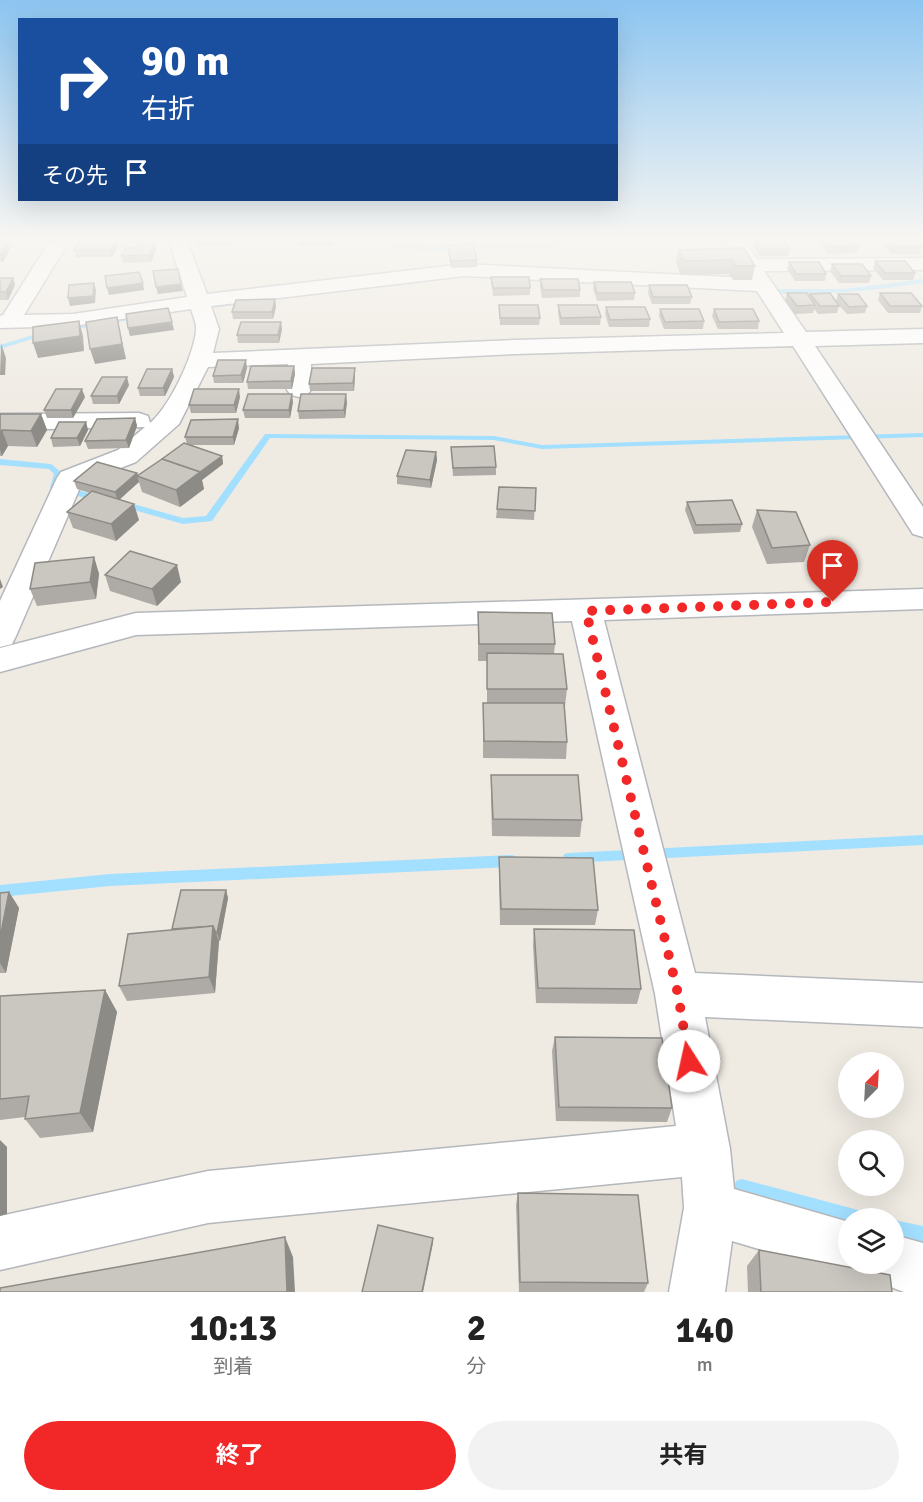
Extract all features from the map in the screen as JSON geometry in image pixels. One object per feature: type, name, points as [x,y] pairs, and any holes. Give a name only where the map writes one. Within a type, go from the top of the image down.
[{"type":"street","points":[[5,322],[21,298]]},
{"type":"street","points":[[5,322],[74,320],[219,298]]},
{"type":"street","points":[[773,298],[923,528]]},
{"type":"street","points":[[0,636],[71,478],[127,456],[170,419],[200,360],[208,329],[196,301]]},
{"type":"street","points":[[200,360],[514,347],[923,336]]},
{"type":"street","points":[[299,390],[300,357]]},
{"type":"street","points":[[0,422],[95,423],[170,419]]},
{"type":"street","points":[[0,660],[136,624],[923,599]]},
{"type":"street","points":[[586,611],[678,994],[705,1149],[710,1208],[697,1292]]},
{"type":"street","points":[[678,994],[923,1005]]},
{"type":"street","points":[[0,1244],[208,1197],[705,1149]]},
{"type":"street","points":[[710,1208],[838,1246]]},
{"type":"street","points":[[904,1265],[923,1270]]},
{"type":"building","points":[[791,298],[811,298],[815,305],[797,306]]},
{"type":"building","points":[[814,298],[834,298],[839,306],[820,306]]},
{"type":"building","points":[[842,298],[861,298],[867,306],[849,307]]},
{"type":"building","points":[[884,298],[915,298],[922,306],[890,306]]},
{"type":"building","points":[[275,299],[272,312],[232,312],[236,300]]},
{"type":"building","points":[[499,305],[538,305],[540,318],[500,318]]},
{"type":"building","points":[[558,305],[597,305],[601,317],[561,318]]},
{"type":"building","points":[[606,307],[645,307],[650,319],[610,320]]},
{"type":"building","points":[[168,308],[172,322],[128,328],[126,314]]},
{"type":"building","points":[[660,309],[699,309],[704,321],[665,322]]},
{"type":"building","points":[[714,309],[753,309],[759,321],[719,322]]},
{"type":"building","points":[[117,317],[122,344],[90,349],[86,322]]},
{"type":"building","points":[[79,321],[80,336],[33,343],[33,327]]},
{"type":"building","points":[[241,322],[281,322],[278,335],[237,335]]},
{"type":"building","points":[[218,360],[246,360],[241,375],[213,376]]},
{"type":"building","points":[[251,366],[294,366],[291,381],[247,382]]},
{"type":"building","points":[[312,368],[355,368],[353,383],[309,384]]},
{"type":"building","points":[[147,369],[172,369],[163,388],[138,388]]},
{"type":"building","points":[[102,377],[127,377],[117,396],[91,396]]},
{"type":"building","points":[[56,389],[82,389],[71,410],[44,410]]},
{"type":"building","points":[[194,389],[239,389],[234,405],[189,405]]},
{"type":"building","points":[[248,394],[292,394],[289,410],[243,410]]},
{"type":"building","points":[[301,394],[346,394],[344,410],[298,411]]},
{"type":"building","points":[[0,414],[41,414],[31,431],[2,430],[0,434]]},
{"type":"building","points":[[135,418],[126,440],[85,441],[97,419]]},
{"type":"building","points":[[238,419],[233,437],[185,437],[191,420]]},
{"type":"building","points":[[59,422],[86,422],[77,438],[51,438]]},
{"type":"building","points":[[184,443],[222,456],[200,472],[162,459]]},
{"type":"building","points":[[494,446],[496,467],[453,468],[451,447]]},
{"type":"building","points":[[406,450],[436,452],[430,480],[397,476]]},
{"type":"building","points":[[162,459],[200,472],[176,490],[137,476]]},
{"type":"building","points":[[97,462],[137,473],[115,492],[74,481]]},
{"type":"building","points":[[499,487],[536,488],[535,511],[497,509]]},
{"type":"building","points":[[92,491],[134,504],[111,524],[67,512]]},
{"type":"building","points":[[732,500],[742,524],[696,525],[687,502]]},
{"type":"building","points":[[757,510],[796,512],[810,545],[772,548]]},
{"type":"building","points":[[130,551],[177,565],[152,589],[105,575]]},
{"type":"building","points":[[94,557],[90,582],[30,589],[35,563]]},
{"type":"building","points":[[478,612],[552,613],[555,644],[479,644]]},
{"type":"building","points":[[487,653],[563,654],[567,689],[487,689]]},
{"type":"building","points":[[483,703],[564,703],[567,742],[484,741]]},
{"type":"building","points":[[491,775],[578,775],[582,820],[493,819]]},
{"type":"building","points":[[499,857],[593,858],[598,910],[501,909]]},
{"type":"building","points":[[181,890],[226,890],[217,933],[213,926],[172,929]]},
{"type":"building","points":[[9,892],[0,938],[0,893]]},
{"type":"building","points":[[213,926],[209,977],[119,986],[128,934]]},
{"type":"building","points":[[534,929],[634,930],[641,989],[538,988]]},
{"type":"building","points":[[105,990],[80,1113],[25,1119],[29,1096],[0,1099],[0,996]]},
{"type":"building","points":[[555,1037],[662,1038],[672,1108],[559,1107]]},
{"type":"building","points":[[518,1193],[638,1195],[648,1283],[520,1282]]},
{"type":"building","points":[[378,1225],[433,1238],[422,1292],[362,1292]]},
{"type":"building","points":[[285,1237],[287,1292],[0,1292],[0,1288]]},
{"type":"building","points":[[759,1250],[838,1265],[838,1274],[890,1275],[892,1292],[761,1292]]},
{"type":"waterway","points":[[197,308],[247,302]]},
{"type":"waterway","points":[[67,329],[140,317]]},
{"type":"waterway","points":[[0,347],[46,333]]},
{"type":"waterway","points":[[123,504],[183,521],[209,519],[268,436],[494,438],[542,447],[923,435]]},
{"type":"waterway","points":[[0,462],[51,467],[58,473],[54,488],[99,498]]},
{"type":"waterway","points":[[569,858],[923,840]]},
{"type":"waterway","points":[[0,891],[110,880],[512,861]]},
{"type":"waterway","points":[[742,1187],[838,1213]]},
{"type":"waterway","points":[[904,1230],[923,1235]]},
{"type":"route","points":[[689,1061],[678,994],[586,611],[833,602]]}]
